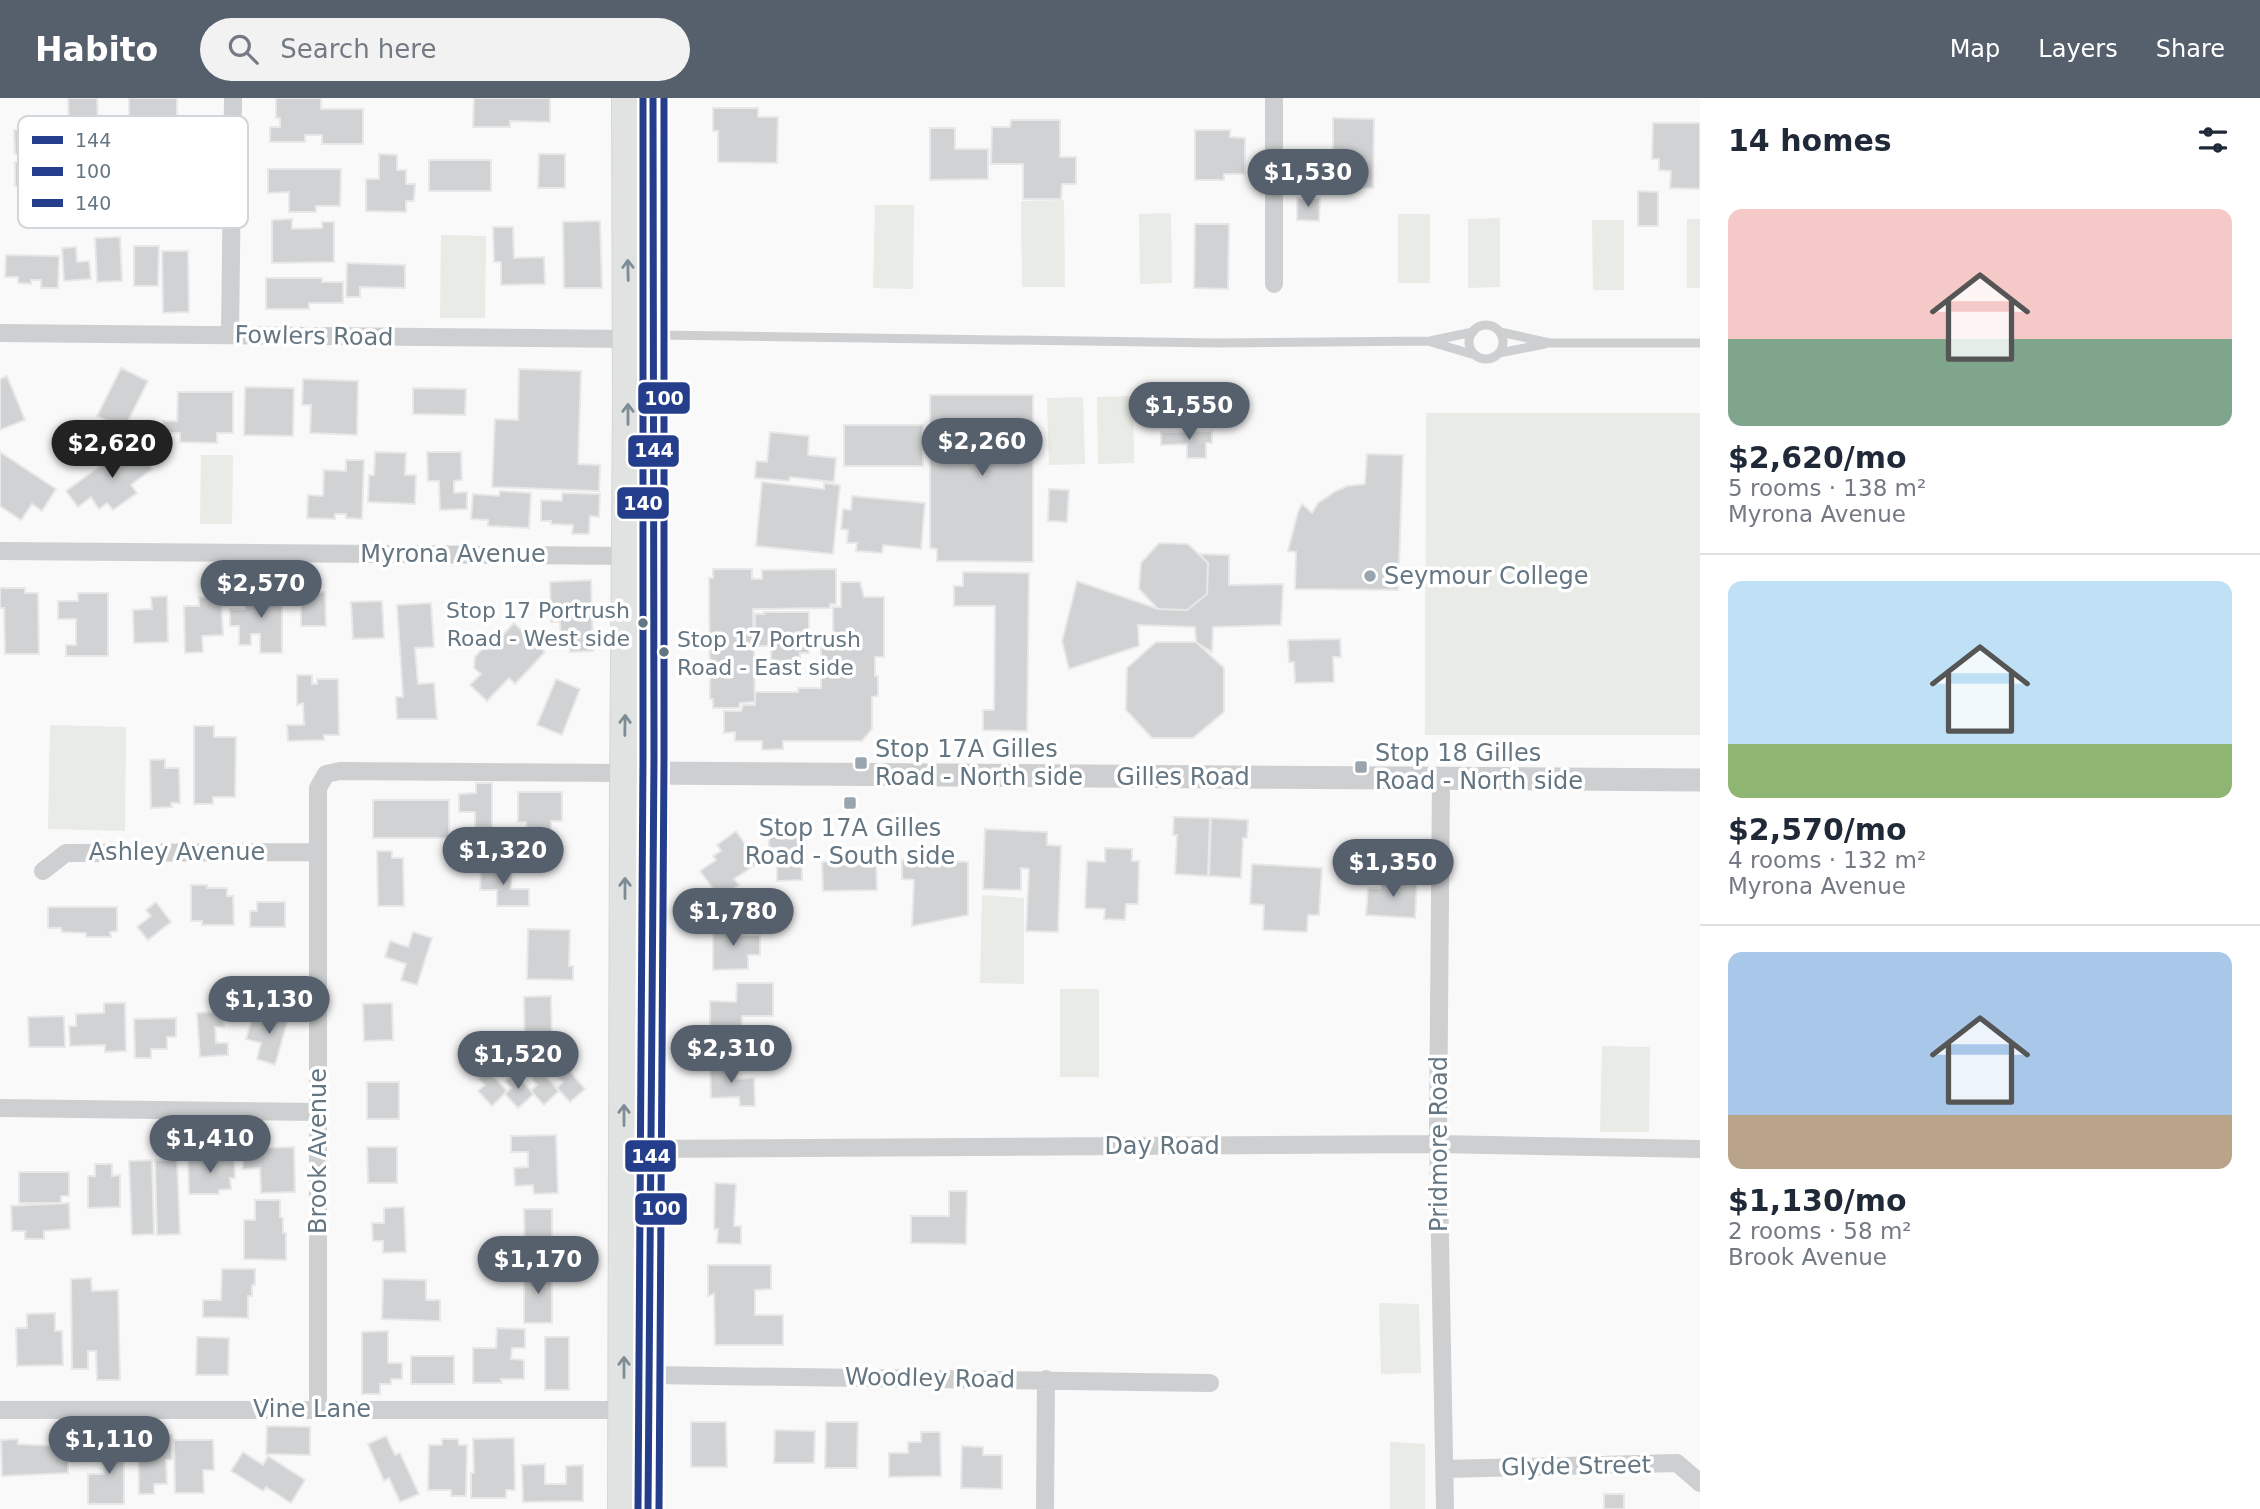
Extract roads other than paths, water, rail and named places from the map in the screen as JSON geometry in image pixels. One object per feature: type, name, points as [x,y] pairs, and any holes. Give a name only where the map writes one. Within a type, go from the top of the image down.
[{"type":"highway","points":[[627,98],[641,337]]},
{"type":"highway","points":[[623,1509],[624,1410],[638,1149],[641,337],[653,98]]},
{"type":"highway","points":[[638,1149],[650,1376],[649,1509]]},
{"type":"street","points":[[233,98],[233,116]]},
{"type":"street","points":[[1274,284],[1275,98]]},
{"type":"street","points":[[230,335],[231,228]]},
{"type":"street","name":"Fowlers Road","points":[[0,333],[641,337]]},
{"type":"street","name":"Myrona Avenue","points":[[0,551],[641,556]]},
{"type":"street","name":"Brook Avenue","points":[[318,1409],[318,788],[326,774],[340,771],[639,773]]},
{"type":"street","name":"Gilles Road","points":[[639,773],[1700,780]]},
{"type":"street","name":"Pridmore Road","points":[[1441,778],[1438,1144],[1445,1509]]},
{"type":"street","name":"Ashley Avenue","points":[[43,871],[66,853],[318,852]]},
{"type":"street","points":[[0,1108],[318,1112]]},
{"type":"street","name":"Day Road","points":[[638,1149],[1438,1144],[1700,1149]]},
{"type":"street","name":"Woodley Road","points":[[650,1376],[1210,1383]]},
{"type":"street","points":[[1045,1509],[1046,1379]]},
{"type":"street","name":"Vine Lane","points":[[0,1410],[624,1410]]},
{"type":"street","name":"Glyde Street","points":[[1445,1469],[1677,1464],[1700,1483]]},
{"type":"lane","points":[[641,337],[1218,343],[1430,341],[1473,332],[1487,325],[1500,332],[1503,342],[1499,353]]},
{"type":"lane","points":[[1473,332],[1469,342],[1473,353],[1478,356]]},
{"type":"lane","points":[[1500,332],[1550,342],[1700,343]]},
{"type":"lane","points":[[1430,341],[1489,358],[1499,353],[1550,342]]},
{"type":"place","name":"Seymour College","points":[[1370,576]]},
{"type":"place","name":"Stop 17 Portrush Road - West side","points":[[643,623]]},
{"type":"place","name":"Stop 17 Portrush Road - East side","points":[[664,652]]},
{"type":"place","name":"Stop 17A Gilles Road - North side","points":[[861,763]]},
{"type":"place","name":"Stop 18 Gilles Road - North side","points":[[1361,767]]},
{"type":"place","name":"Stop 17A Gilles Road - South side","points":[[850,803]]}]
